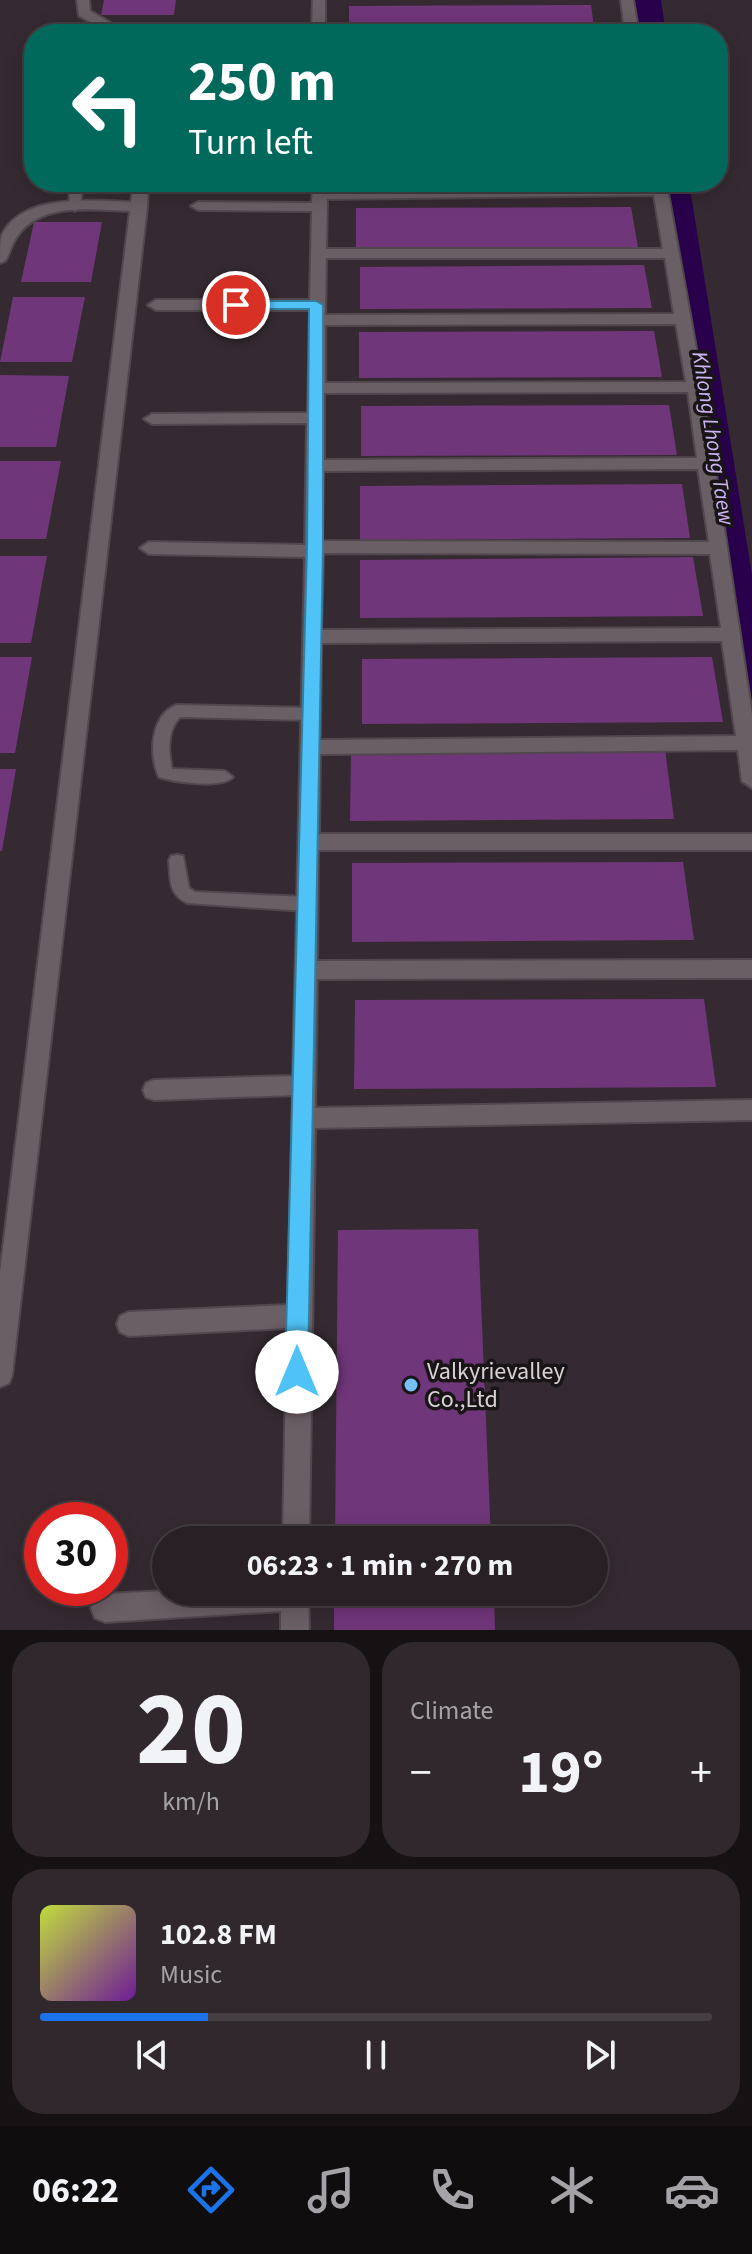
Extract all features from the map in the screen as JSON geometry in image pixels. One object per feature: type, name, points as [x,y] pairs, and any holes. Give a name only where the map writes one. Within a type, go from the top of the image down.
[{"type":"street","points":[[83,0],[84,13],[104,24]]},
{"type":"street","points":[[318,24],[319,0]]},
{"type":"street","points":[[627,0],[631,24]]},
{"type":"street","points":[[0,1375],[141,192]]},
{"type":"street","points":[[198,206],[321,195],[434,192]]},
{"type":"street","points":[[661,192],[695,387],[752,781]]},
{"type":"street","points":[[296,1526],[297,1316],[315,549],[316,312],[321,195]]},
{"type":"street","points":[[0,258],[4,242],[19,220],[35,211],[75,207],[140,207]]},
{"type":"street","points":[[320,253],[671,254]]},
{"type":"street","points":[[156,305],[316,312],[681,319]]},
{"type":"street","points":[[316,388],[695,387]]},
{"type":"street","points":[[152,419],[315,418]]},
{"type":"street","points":[[316,466],[706,463]]},
{"type":"street","points":[[149,548],[717,548]]},
{"type":"street","points":[[312,637],[729,634]]},
{"type":"street","points":[[310,747],[746,743]]},
{"type":"street","points":[[308,842],[752,842]]},
{"type":"street","points":[[305,970],[752,969]]},
{"type":"street","points":[[154,1090],[302,1085]]},
{"type":"street","points":[[302,1118],[752,1110]]},
{"type":"street","points":[[129,1324],[297,1316]]},
{"type":"street","points":[[105,1608],[152,1605]]},
{"type":"street","points":[[295,1606],[295,1630]]},
{"type":"lane","points":[[75,207],[76,192]]},
{"type":"lane","points":[[225,777],[165,773],[162,765],[165,721],[170,714],[177,711],[311,714]]},
{"type":"lane","points":[[177,861],[181,892],[193,898],[306,904]]},
{"type":"building","points":[[104,0],[176,0],[174,15],[101,15]]},
{"type":"building","points":[[591,5],[594,24],[349,24],[349,6]]},
{"type":"building","points":[[359,192],[495,192],[359,193]]},
{"type":"building","points":[[631,207],[638,247],[356,248],[356,208]]},
{"type":"building","points":[[34,222],[102,222],[91,282],[21,282]]},
{"type":"building","points":[[644,265],[652,308],[360,309],[360,267]]},
{"type":"building","points":[[13,297],[85,297],[72,362],[0,362]]},
{"type":"building","points":[[654,331],[662,377],[359,378],[359,332]]},
{"type":"building","points":[[0,375],[69,376],[56,447],[0,447]]},
{"type":"building","points":[[669,405],[677,455],[361,456],[361,406]]},
{"type":"building","points":[[0,461],[61,461],[46,539],[0,539]]},
{"type":"building","points":[[682,484],[690,538],[360,540],[360,486]]},
{"type":"building","points":[[0,556],[47,556],[31,643],[0,643]]},
{"type":"building","points":[[693,557],[703,616],[360,618],[360,560]]},
{"type":"building","points":[[0,657],[32,657],[15,753],[0,753]]},
{"type":"building","points":[[712,657],[723,722],[362,724],[362,659]]},
{"type":"building","points":[[665,749],[674,819],[350,821],[351,751]]},
{"type":"building","points":[[0,769],[16,769],[2,851],[0,851]]},
{"type":"building","points":[[683,862],[694,940],[352,942],[352,863]]},
{"type":"building","points":[[704,999],[716,1087],[354,1089],[355,1000]]},
{"type":"building","name":"Valkyrievalley Co.,Ltd","points":[[478,1229],[490,1526],[335,1526],[338,1230]]},
{"type":"building","points":[[334,1606],[494,1606],[495,1630],[334,1630]]},
{"type":"waterway","name":"Khlong Lhong Taew","points":[[648,0],[652,24]]},
{"type":"waterway","name":"Khlong Lhong Taew","points":[[677,192],[752,694]]},
{"type":"place","name":"Valkyrievalley Co.,Ltd","points":[[411,1385]]},
{"type":"route","points":[[236,305],[316,305],[315,547],[297,1372]]}]
